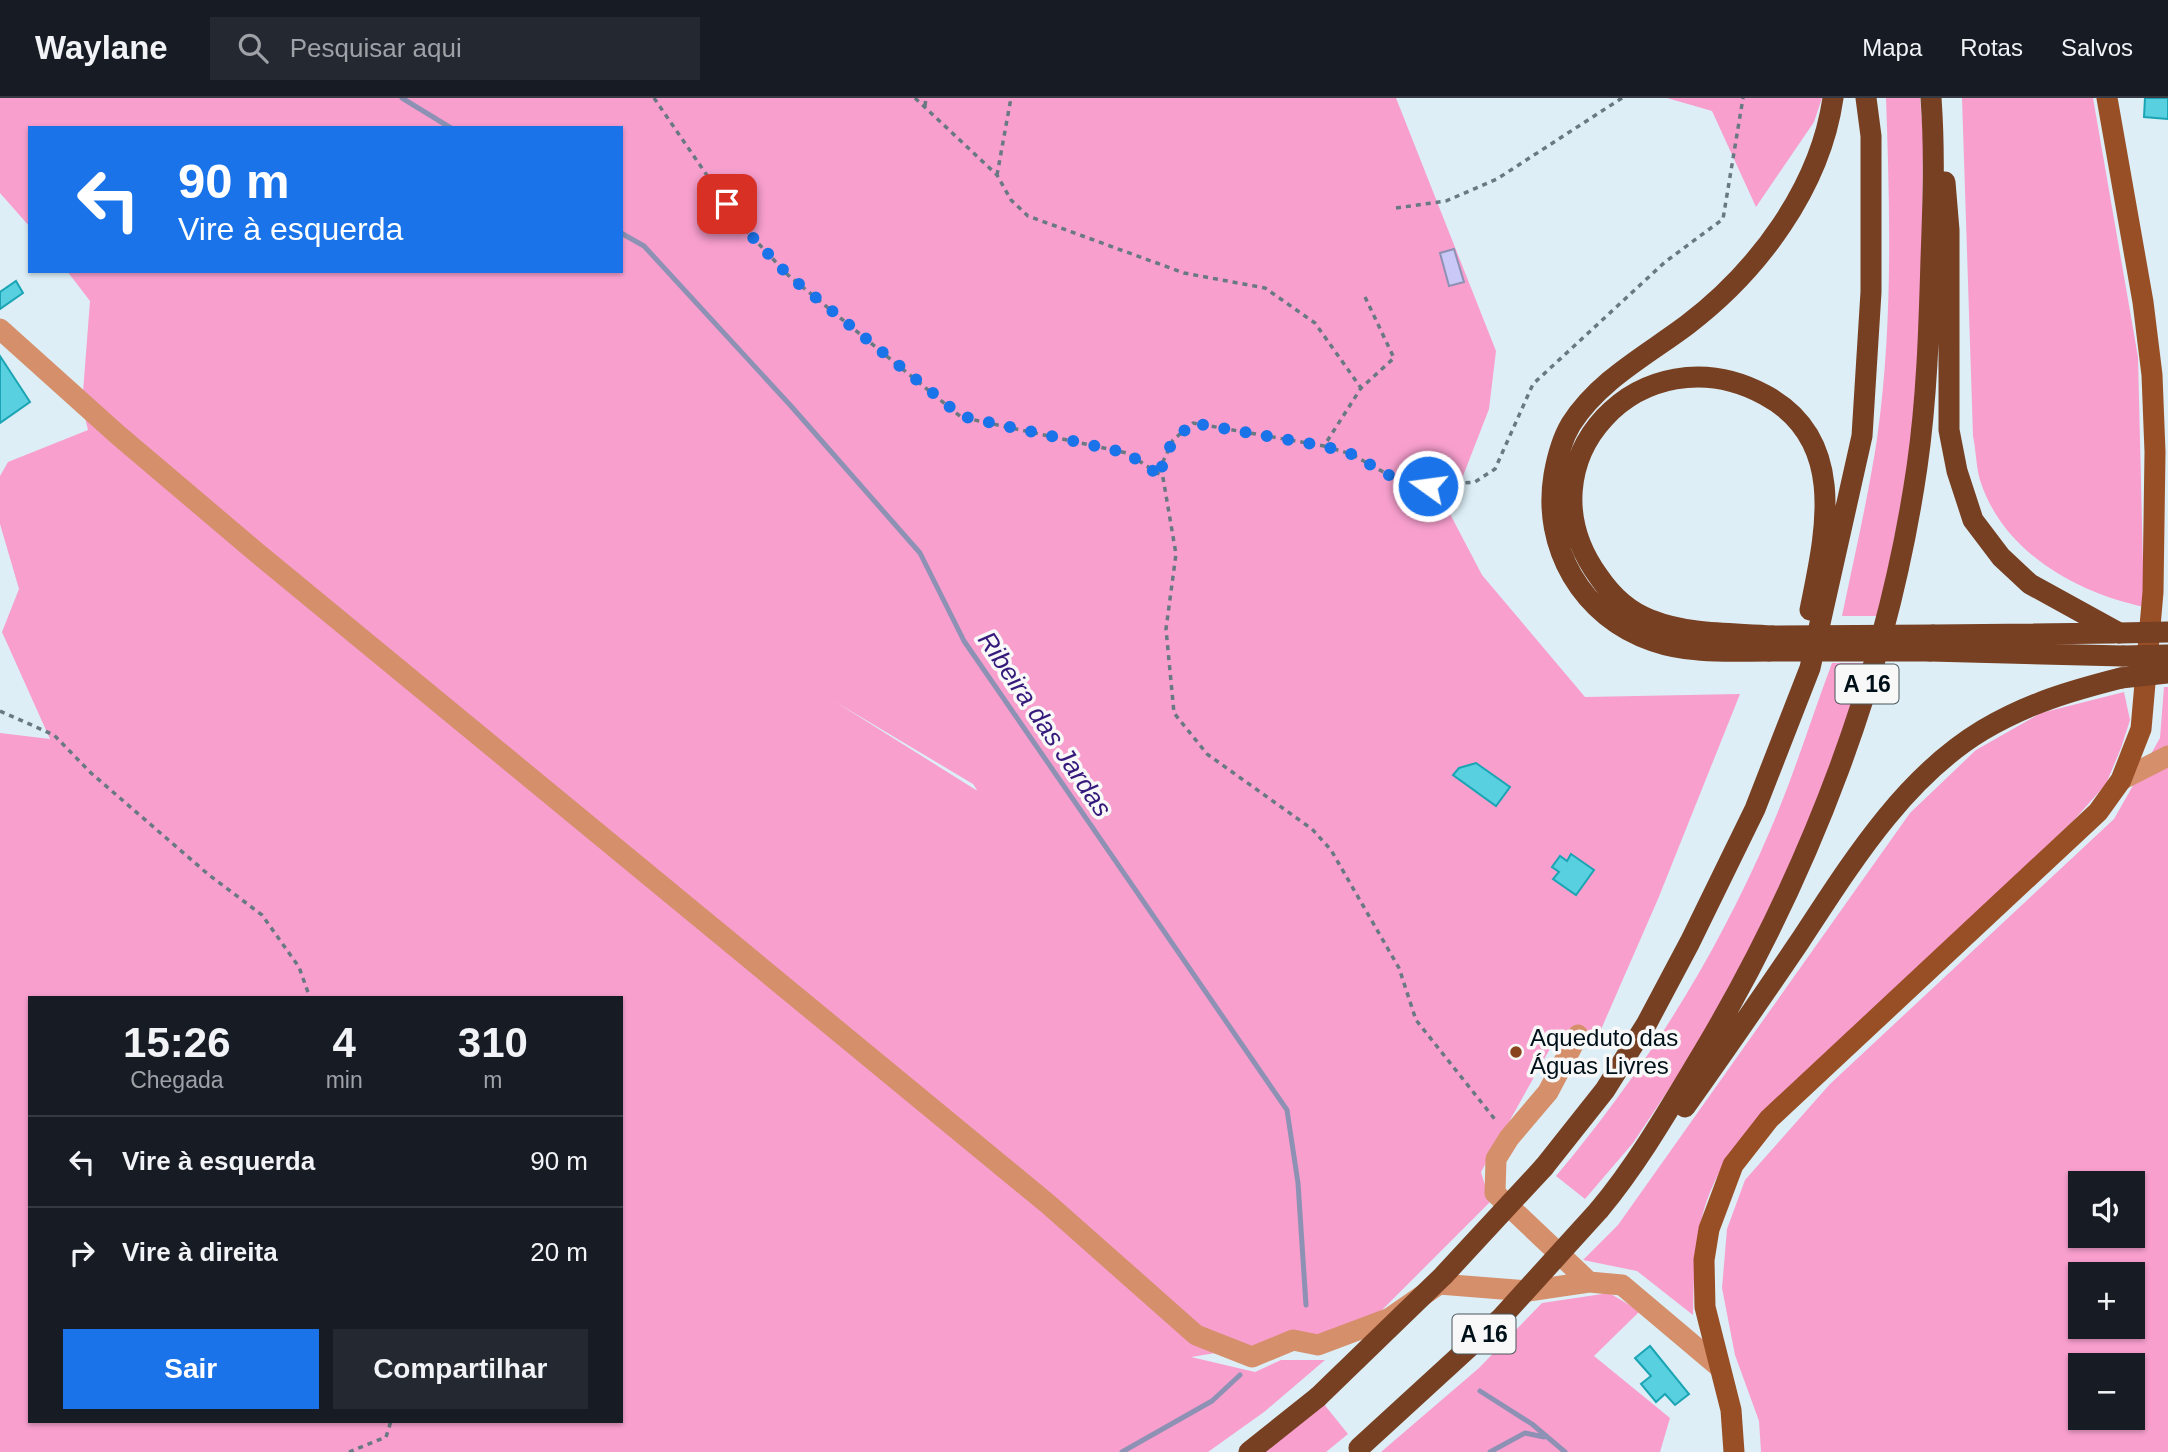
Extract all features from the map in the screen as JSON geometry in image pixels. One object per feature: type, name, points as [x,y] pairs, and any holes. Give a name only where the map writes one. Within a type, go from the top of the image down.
[{"type":"highway","name":"A 16","points":[[1833,98],[1829,125],[1817,157],[1797,201],[1773,239],[1736,282],[1688,324],[1638,358],[1593,397],[1570,426],[1558,457],[1551,495],[1553,532],[1566,567],[1585,596],[1614,622],[1653,641],[1697,651],[1770,644],[1932,643],[2168,632]]},
{"type":"highway","name":"A 16","points":[[1249,1452],[1318,1397],[1443,1276],[1544,1167],[1605,1090],[1647,1023],[1744,832],[1810,668],[1862,436],[1871,292],[1871,136],[1866,98]]},
{"type":"highway","name":"A 16","points":[[1603,1205],[1681,1089],[1734,1000],[1810,845],[1859,711],[1892,593],[1917,468],[1929,361],[1934,144],[1931,98]]},
{"type":"highway","name":"A 16","points":[[1934,144],[1945,178],[1950,230],[1949,430],[1957,471],[1973,520],[2001,556],[2030,584],[2119,633]]},
{"type":"highway","name":"A 16","points":[[1770,644],[1652,621],[1626,607],[1585,558],[1574,530],[1570,497],[1577,462],[1593,434],[1613,408],[1639,391],[1673,377],[1708,375],[1740,381],[1773,399],[1798,420],[1816,449],[1825,478],[1825,532],[1789,719]]},
{"type":"highway","name":"A 16","points":[[1932,643],[2123,656],[2168,655]]},
{"type":"highway","name":"A 16","points":[[1356,1450],[1501,1318],[1603,1205],[1636,1174],[1857,855],[1900,803],[1939,765],[1982,731],[2048,697],[2121,678],[2168,673]]},
{"type":"main road","points":[[1734,1452],[1731,1410],[1705,1307],[1704,1260],[1709,1229],[1733,1165],[1769,1119],[2098,812],[2121,780],[2141,729],[2153,592],[2155,452],[2152,375],[2143,302],[2107,98]]},
{"type":"street","points":[[0,329],[118,435],[256,552],[1048,1204],[1196,1335],[1252,1357],[1293,1340],[1318,1345],[1390,1318],[1439,1283],[1528,1291],[1588,1283],[1622,1284],[1718,1366]]},
{"type":"street","points":[[2121,780],[2168,756]]},
{"type":"street","points":[[1578,1035],[1548,1092],[1509,1138],[1496,1159],[1495,1193],[1588,1283]]},
{"type":"path","points":[[654,98],[741,225],[788,275],[961,416],[1127,453],[1162,477]]},
{"type":"path","points":[[915,98],[997,175],[1011,200],[1028,216],[1184,272],[1265,288],[1314,323],[1360,388]]},
{"type":"path","points":[[925,106],[926,98]]},
{"type":"path","points":[[997,175],[1010,98]]},
{"type":"path","points":[[1396,208],[1446,201],[1497,178],[1622,98]]},
{"type":"path","points":[[1509,1138],[1416,1020],[1399,968],[1331,850],[1312,829],[1207,754],[1174,713],[1166,629],[1176,554],[1161,466],[1173,440],[1193,423],[1324,446],[1351,454],[1396,479],[1428,486],[1475,482],[1495,469],[1532,384],[1664,262],[1723,219],[1743,98]]},
{"type":"path","points":[[1324,446],[1360,388],[1394,358],[1365,297]]},
{"type":"path","points":[[0,711],[54,736],[91,773],[209,875],[262,915],[299,967],[309,996]]},
{"type":"path","points":[[349,1452],[386,1437],[390,1423]]},
{"type":"shaded area","points":[[0,98],[1396,98],[1496,351],[1489,409],[1449,512],[1482,575],[1585,697],[1740,694],[1658,899],[1599,1034],[1557,1036],[1481,1172],[1490,1202],[1380,1312],[1319,1336],[1191,1357],[1255,1372],[1281,1360],[1325,1360],[1264,1412],[1208,1452],[0,1452],[0,733],[50,739],[2,632],[19,589],[0,524],[0,476],[8,462],[88,430],[82,405],[90,301],[69,273],[623,273],[623,126],[28,126],[28,225],[0,193]],"holes":[[[834,701],[973,784],[977,790]]]},
{"type":"shaded area","points":[[1667,98],[1822,98],[1814,122],[1756,207],[1712,111]]},
{"type":"shaded area","points":[[1886,98],[1920,98],[1923,135],[1921,357],[1906,478],[1879,616],[1842,616],[1877,439],[1886,354],[1889,183]]},
{"type":"shaded area","points":[[1962,98],[2093,98],[2138,357],[2144,607],[2092,591],[2045,565],[2024,548],[2006,528],[1991,506],[1980,480],[1973,436]]},
{"type":"shaded area","points":[[1832,663],[1865,663],[1813,818],[1713,1023],[1633,1143],[1585,1199],[1556,1176],[1648,1055],[1726,924],[1778,812]]},
{"type":"shaded area","points":[[2164,687],[2168,687],[2168,1452],[1761,1452],[1759,1421],[1735,1355],[1722,1288],[1727,1229],[1745,1180],[1830,1084],[2114,819],[2160,738]]},
{"type":"shaded area","points":[[2124,692],[2130,720],[2106,784],[2075,819],[1773,1107],[1732,1153],[1716,1178],[1702,1215],[1694,1274],[1693,1315],[1637,1271],[1583,1260],[1618,1225],[1910,813],[1976,750],[2041,713]]},
{"type":"shaded area","points":[[1609,1293],[1640,1311],[1594,1356],[1670,1418],[1660,1452],[1381,1452],[1479,1368],[1542,1303]]},
{"type":"shaded area","points":[[1323,1403],[1348,1434],[1326,1452],[1261,1452]]},
{"type":"water","points":[[1454,249],[1464,282],[1449,286],[1440,253]]},
{"type":"building","points":[[2145,98],[2168,98],[2168,119],[2144,117]]},
{"type":"building","points":[[16,281],[23,293],[0,309],[0,292]]},
{"type":"building","points":[[0,356],[30,402],[0,423]]},
{"type":"building","points":[[1476,763],[1510,787],[1496,806],[1453,775],[1459,768]]},
{"type":"building","points":[[1571,854],[1594,870],[1576,895],[1553,879],[1559,872],[1552,867],[1560,856],[1567,861]]},
{"type":"building","points":[[1650,1346],[1689,1394],[1675,1405],[1665,1394],[1656,1402],[1641,1384],[1651,1376],[1635,1358]]},
{"type":"waterway","name":"Ribeira das Jardas","points":[[402,98],[448,126]]},
{"type":"waterway","name":"Ribeira das Jardas","points":[[623,234],[644,246],[791,406],[920,553],[964,641],[1287,1110],[1298,1183],[1306,1305]]},
{"type":"waterway","points":[[1122,1452],[1212,1401],[1240,1375]]},
{"type":"waterway","name":"Ribeira das Jardas","points":[[1480,1391],[1532,1424],[1565,1452]]},
{"type":"waterway","points":[[1490,1452],[1525,1433],[1544,1437]]},
{"type":"place","name":"Aqueduto das Águas Livres","points":[[1516,1052]]},
{"type":"route","points":[[727,204],[741,225],[788,275],[961,416],[1127,453],[1162,477],[1161,466],[1173,440],[1193,423],[1324,446],[1351,454],[1396,479],[1428,486]]}]
